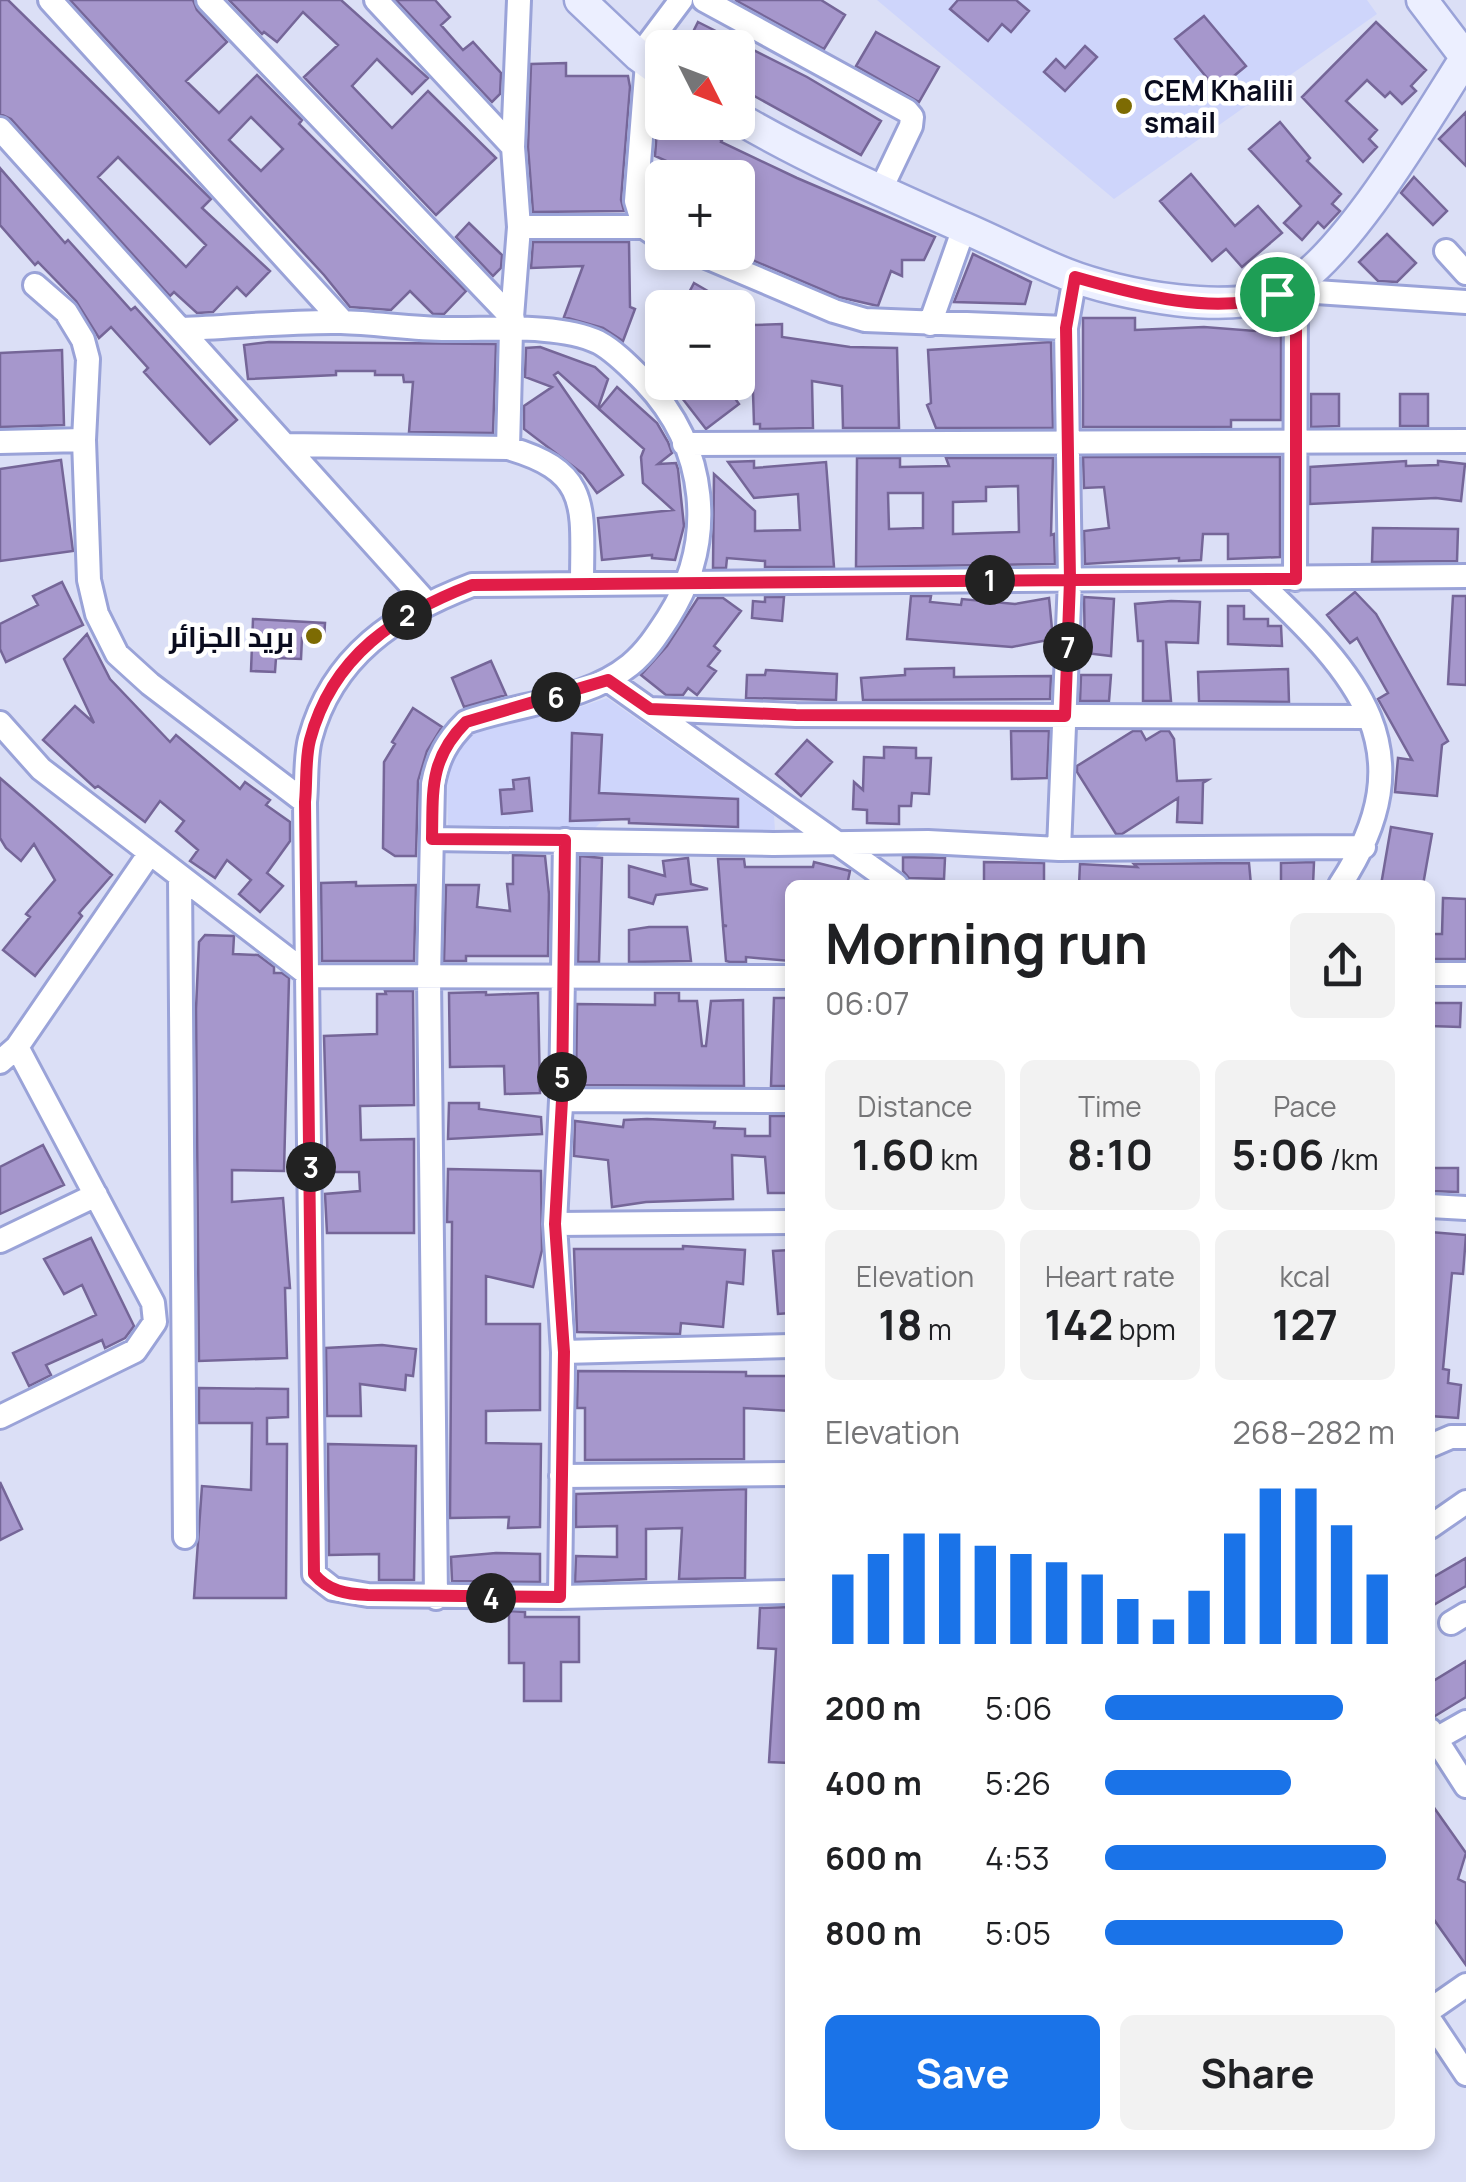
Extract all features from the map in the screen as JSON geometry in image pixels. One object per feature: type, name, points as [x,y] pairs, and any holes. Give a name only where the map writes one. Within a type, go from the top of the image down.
[{"type":"main road","points":[[580,0],[645,60]]},
{"type":"main road","points":[[755,127],[880,192],[1075,277],[1130,293],[1218,304],[1258,302],[1291,290],[1333,250],[1466,57],[1422,0]]},
{"type":"street","points":[[50,0],[343,322]]},
{"type":"street","points":[[208,0],[512,325]]},
{"type":"street","points":[[376,0],[513,147]]},
{"type":"street","points":[[508,448],[520,227],[513,147],[519,0]]},
{"type":"street","points":[[666,30],[681,0]]},
{"type":"street","points":[[704,0],[907,111],[912,117],[911,126],[880,192]]},
{"type":"street","points":[[645,106],[636,201],[645,218]]},
{"type":"street","points":[[0,129],[426,602]]},
{"type":"street","points":[[520,227],[645,233]]},
{"type":"street","points":[[930,324],[964,228]]},
{"type":"street","points":[[1446,251],[1466,274]]},
{"type":"street","points":[[737,270],[865,320],[1066,328]]},
{"type":"street","points":[[1058,849],[1070,580],[1066,328],[1075,277]]},
{"type":"street","points":[[35,285],[66,312],[84,340],[88,358],[84,440],[89,580],[97,614],[117,654],[305,802]]},
{"type":"street","points":[[1296,579],[1291,290],[1466,302]]},
{"type":"street","points":[[182,329],[343,322],[399,328],[512,325],[572,334],[599,343],[630,366],[673,419],[692,460],[700,501],[699,544],[678,602],[654,639],[632,664],[608,680],[466,722],[450,738],[438,760],[429,976],[436,1598]]},
{"type":"street","points":[[0,442],[84,440]]},
{"type":"street","points":[[684,444],[1466,441]]},
{"type":"street","points":[[286,445],[508,448],[540,457],[562,472],[577,493],[582,516],[582,584]]},
{"type":"street","points":[[785,1592],[436,1598],[345,1594],[314,1574],[305,802],[310,742],[324,701],[344,666],[380,634],[426,602],[472,585],[1466,576]]},
{"type":"street","points":[[1257,580],[1326,648],[1355,686],[1368,717],[1380,766],[1378,802],[1364,847],[1343,880]]},
{"type":"street","points":[[608,680],[889,880]]},
{"type":"street","points":[[650,709],[796,715],[1368,717]]},
{"type":"street","points":[[0,723],[40,770],[310,976],[785,977]]},
{"type":"street","points":[[432,839],[773,844],[837,841],[1058,849],[1364,847]]},
{"type":"street","points":[[560,1597],[564,1352],[555,1224],[562,1100],[565,840]]},
{"type":"street","points":[[0,1417],[135,1351],[156,1322],[153,1303],[96,1196],[8,1054],[150,853]]},
{"type":"street","points":[[180,876],[185,1537]]},
{"type":"street","points":[[1435,974],[1466,974]]},
{"type":"street","points":[[562,1100],[785,1100]]},
{"type":"street","points":[[0,1240],[96,1196]]},
{"type":"street","points":[[1435,1206],[1466,1208]]},
{"type":"street","points":[[555,1224],[785,1222]]},
{"type":"street","points":[[564,1352],[785,1346]]},
{"type":"street","points":[[1435,1444],[1451,1437],[1466,1437]]},
{"type":"street","points":[[562,1476],[785,1474]]},
{"type":"street","points":[[1435,1524],[1466,1502]]},
{"type":"street","points":[[1435,1734],[1466,1722]]},
{"type":"street","points":[[1435,1738],[1466,1786]]},
{"type":"street","points":[[1435,2006],[1466,1984]]},
{"type":"street","points":[[1435,2028],[1466,2074]]},
{"type":"shaded area","name":"CEM Khalili smail","points":[[877,0],[1367,0],[1377,14],[1114,199]]},
{"type":"shaded area","points":[[607,698],[774,816],[775,831],[705,830],[698,821],[604,819],[593,830],[448,830],[447,774],[455,752],[466,738],[501,720],[550,717]]},
{"type":"building","points":[[0,0],[8,0],[211,199],[202,208],[270,271],[246,296],[237,287],[213,312],[197,313],[174,292],[170,296],[11,119],[0,114]],"holes":[[[118,157],[206,245],[186,267],[98,177]]]},
{"type":"building","points":[[70,0],[193,0],[197,10],[227,42],[186,81],[219,113],[257,75],[302,120],[299,124],[466,291],[444,314],[433,314],[410,291],[391,310],[350,307]],"holes":[[[251,117],[283,149],[261,171],[229,140]]]},
{"type":"building","points":[[229,0],[341,0],[428,78],[412,94],[377,59],[352,86],[392,128],[428,91],[496,158],[436,215],[304,77],[338,45],[303,12],[277,42],[262,34]]},
{"type":"building","points":[[396,0],[435,0],[450,17],[441,25],[463,50],[473,42],[501,73],[500,94],[492,102]]},
{"type":"building","points":[[735,0],[821,0],[845,15],[824,49]]},
{"type":"building","points":[[958,0],[1016,0],[1029,11],[1011,32],[1002,24],[988,41],[950,9]]},
{"type":"building","points":[[1204,16],[1246,66],[1217,90],[1175,39]]},
{"type":"building","points":[[698,22],[714,30],[694,30]]},
{"type":"building","points":[[1376,22],[1426,70],[1411,86],[1416,91],[1402,104],[1390,92],[1385,97],[1367,80],[1346,101],[1377,130],[1369,139],[1377,147],[1363,162],[1302,97]]},
{"type":"building","points":[[876,32],[939,67],[919,102],[856,66]]},
{"type":"building","points":[[1085,46],[1097,57],[1065,91],[1044,72],[1056,59],[1065,68]]},
{"type":"building","points":[[755,51],[881,121],[861,155],[755,96]]},
{"type":"building","points":[[566,63],[566,76],[628,76],[621,200],[624,211],[533,212],[528,147],[531,64]]},
{"type":"building","points":[[1466,112],[1466,166],[1439,139]]},
{"type":"building","points":[[1280,122],[1310,158],[1307,161],[1341,194],[1332,204],[1340,211],[1324,228],[1318,222],[1302,240],[1284,223],[1301,206],[1249,149]]},
{"type":"building","points":[[656,140],[722,140],[797,178],[935,237],[924,260],[902,260],[902,276],[891,271],[878,306],[839,297],[755,261],[755,160],[664,160],[655,156]]},
{"type":"building","points":[[0,168],[65,243],[68,240],[131,310],[135,307],[237,420],[210,444],[144,372],[148,368],[111,327],[99,338],[76,301],[38,262],[35,265],[0,225]]},
{"type":"building","points":[[1191,174],[1235,226],[1258,206],[1282,233],[1242,267],[1226,249],[1212,261],[1160,201]]},
{"type":"building","points":[[1414,177],[1447,211],[1433,225],[1401,193]]},
{"type":"building","points":[[469,223],[502,255],[501,268],[493,276],[456,237]]},
{"type":"building","points":[[1387,234],[1416,263],[1397,282],[1378,281],[1359,262]]},
{"type":"building","points":[[533,242],[629,242],[630,307],[635,309],[623,341],[603,328],[564,317],[583,266],[531,268]]},
{"type":"building","points":[[973,254],[1031,282],[1025,304],[954,302]]},
{"type":"building","points":[[1281,311],[1281,420],[1231,420],[1231,427],[1083,427],[1083,318],[1135,318],[1135,330],[1204,327],[1255,331],[1255,318]]},
{"type":"building","points":[[782,324],[782,337],[850,347],[897,348],[899,428],[843,428],[842,386],[812,381],[813,428],[760,429],[760,424],[754,424],[755,325]]},
{"type":"building","points":[[1051,342],[1053,428],[936,428],[927,405],[931,403],[928,350]]},
{"type":"building","points":[[496,344],[493,433],[409,432],[413,382],[404,382],[403,375],[336,371],[336,375],[248,379],[244,345]]},
{"type":"building","points":[[540,347],[595,367],[608,379],[598,408],[558,372],[554,375],[623,475],[597,493],[583,474],[524,429],[524,406],[552,387],[525,377],[526,348]]},
{"type":"building","points":[[62,350],[64,425],[0,427],[0,353]]},
{"type":"building","points":[[617,387],[657,423],[668,442],[672,453],[658,464],[676,463],[684,526],[675,560],[652,555],[602,560],[598,518],[673,510],[643,483],[644,449],[599,409]]},
{"type":"building","points":[[1311,394],[1339,394],[1339,426],[1311,427]]},
{"type":"building","points":[[1400,394],[1428,394],[1428,426],[1400,426]]},
{"type":"building","points":[[684,400],[736,400],[739,404],[706,429]]},
{"type":"building","points":[[1083,457],[1280,457],[1280,557],[1228,559],[1228,534],[1203,534],[1201,560],[1085,564],[1084,531],[1109,528],[1104,487],[1084,488]]},
{"type":"building","points":[[857,458],[900,458],[900,467],[949,466],[946,458],[1053,458],[1051,535],[1054,534],[1055,564],[856,567]],"holes":[[[1018,486],[1019,532],[953,534],[953,502],[986,501],[986,487]],[[888,493],[923,493],[923,528],[889,529]]]},
{"type":"building","points":[[61,460],[73,551],[0,561],[0,469]]},
{"type":"building","points":[[754,461],[754,468],[826,462],[834,567],[765,567],[765,561],[727,558],[726,568],[713,568],[714,474],[755,511],[755,531],[800,530],[798,494],[754,498],[728,462]]},
{"type":"building","points":[[1406,461],[1406,466],[1438,465],[1438,461],[1465,464],[1461,501],[1436,498],[1310,504],[1310,467]]},
{"type":"building","points":[[1373,528],[1458,529],[1457,561],[1372,562]]},
{"type":"building","points":[[62,582],[83,625],[6,662],[0,649],[0,624],[38,605],[33,596]]},
{"type":"building","points":[[1355,592],[1376,614],[1448,741],[1442,745],[1437,796],[1395,792],[1398,758],[1412,760],[1378,699],[1388,693],[1357,638],[1350,643],[1327,615]]},
{"type":"building","points":[[911,596],[931,596],[930,602],[961,605],[962,599],[1015,604],[1049,598],[1053,639],[1012,647],[907,639]]},
{"type":"building","points":[[1453,596],[1466,596],[1466,685],[1448,684]]},
{"type":"building","points":[[765,597],[784,597],[782,621],[752,618],[753,601],[765,602]]},
{"type":"building","points":[[1084,597],[1114,599],[1111,656],[1085,653]]},
{"type":"building","points":[[698,598],[723,598],[741,611],[714,646],[720,651],[708,666],[716,671],[697,695],[688,688],[683,695],[666,695],[641,675],[667,646]]},
{"type":"building","points":[[1200,602],[1198,643],[1166,642],[1171,701],[1143,701],[1143,641],[1138,641],[1135,604]]},
{"type":"building","points":[[1228,606],[1244,606],[1244,619],[1268,619],[1268,626],[1281,626],[1282,646],[1228,644]]},
{"type":"building","points":[[253,619],[325,623],[324,639],[302,638],[301,659],[276,658],[275,672],[251,671]]},
{"type":"building","points":[[87,634],[110,679],[170,742],[176,735],[240,789],[245,782],[270,800],[266,805],[290,822],[290,841],[267,873],[283,886],[260,912],[239,894],[251,880],[227,860],[215,878],[190,861],[198,850],[176,831],[184,821],[160,801],[145,822],[98,786],[95,788],[43,740],[75,706],[94,723],[64,659]]},
{"type":"building","points":[[491,661],[506,695],[464,707],[452,678]]},
{"type":"building","points":[[954,668],[954,677],[1051,676],[1050,699],[863,700],[861,678],[905,675],[905,669]]},
{"type":"building","points":[[1288,669],[1289,702],[1199,701],[1198,672]]},
{"type":"building","points":[[766,670],[837,674],[836,700],[746,698],[747,675],[765,675]]},
{"type":"building","points":[[1081,675],[1111,675],[1109,701],[1080,701]]},
{"type":"building","points":[[413,708],[442,727],[427,751],[418,781],[416,856],[395,856],[383,848],[384,762]]},
{"type":"building","points":[[1011,731],[1049,731],[1047,778],[1012,779]]},
{"type":"building","points":[[1133,731],[1141,731],[1146,740],[1169,731],[1174,739],[1177,781],[1208,780],[1203,783],[1202,823],[1177,822],[1178,798],[1122,834],[1116,834],[1077,766]]},
{"type":"building","points":[[572,733],[602,735],[599,793],[738,799],[738,827],[629,823],[629,819],[570,821]]},
{"type":"building","points":[[807,740],[832,762],[801,796],[776,774]]},
{"type":"building","points":[[884,747],[916,748],[916,758],[931,758],[929,794],[912,793],[911,806],[899,806],[899,824],[867,823],[867,810],[853,809],[854,782],[863,790],[864,757],[884,758]]},
{"type":"building","points":[[0,778],[112,875],[79,913],[82,916],[35,976],[3,950],[30,917],[26,914],[55,880],[34,844],[21,861],[0,838]]},
{"type":"building","points":[[529,778],[532,811],[502,814],[500,790],[514,789],[513,780]]},
{"type":"building","points":[[1391,827],[1432,834],[1424,880],[1382,880]]},
{"type":"building","points":[[513,855],[545,856],[548,956],[466,956],[466,961],[444,961],[446,885],[479,885],[477,907],[510,911],[507,884],[513,884]]},
{"type":"building","points":[[580,856],[602,858],[599,962],[578,962]]},
{"type":"building","points":[[903,857],[945,858],[944,879],[909,878],[903,871]]},
{"type":"building","points":[[688,858],[691,884],[708,889],[656,895],[653,904],[629,897],[629,866],[665,876],[663,861]]},
{"type":"building","points":[[718,859],[744,859],[745,867],[813,867],[814,862],[850,871],[848,880],[785,880],[785,961],[746,957],[746,962],[726,961],[723,926],[727,926],[723,925]]},
{"type":"building","points":[[984,862],[1044,863],[1044,880],[984,880]]},
{"type":"building","points":[[1314,862],[1313,880],[1281,880],[1281,863]]},
{"type":"building","points":[[1249,863],[1251,880],[1079,880],[1080,864],[1137,867],[1134,864]]},
{"type":"building","points":[[356,882],[356,886],[416,885],[414,961],[322,961],[321,883]]},
{"type":"building","points":[[1443,898],[1466,899],[1466,959],[1435,959],[1435,934],[1442,934]]},
{"type":"building","points":[[687,927],[691,961],[629,962],[629,930]]},
{"type":"building","points":[[205,935],[234,936],[233,954],[258,955],[274,967],[274,973],[289,978],[284,1171],[232,1170],[232,1202],[283,1198],[290,1288],[285,1288],[287,1358],[199,1361],[196,1009],[199,942]]},
{"type":"building","points":[[385,991],[413,991],[414,1105],[360,1106],[361,1140],[414,1139],[414,1233],[327,1233],[325,1194],[360,1191],[359,1172],[328,1172],[324,1036],[377,1034],[377,994],[386,994]]},
{"type":"building","points":[[449,993],[538,993],[540,1093],[505,1094],[504,1066],[450,1067]]},
{"type":"building","points":[[655,993],[679,993],[679,1001],[697,1001],[702,1046],[706,1046],[711,1001],[743,1000],[744,1086],[576,1085],[577,1004],[655,1005]]},
{"type":"building","points":[[774,998],[785,998],[785,1086],[771,1086]]},
{"type":"building","points":[[1435,1003],[1461,1003],[1460,1027],[1435,1026]]},
{"type":"building","points":[[449,1103],[479,1103],[479,1109],[541,1117],[542,1134],[448,1139]]},
{"type":"building","points":[[770,1116],[785,1116],[785,1193],[768,1193],[765,1157],[732,1155],[733,1199],[612,1207],[608,1160],[574,1156],[575,1121],[623,1127],[624,1120],[715,1122],[714,1128],[745,1129],[745,1136],[770,1136]]},
{"type":"building","points":[[43,1145],[64,1185],[0,1214],[0,1167]]},
{"type":"building","points":[[1435,1168],[1458,1168],[1458,1192],[1435,1191]]},
{"type":"building","points":[[448,1169],[541,1171],[542,1250],[533,1287],[486,1276],[486,1324],[540,1324],[540,1410],[486,1411],[486,1443],[541,1444],[540,1527],[508,1528],[509,1517],[450,1518],[452,1222],[447,1222]]},
{"type":"building","points":[[1435,1232],[1466,1235],[1463,1274],[1452,1273],[1443,1369],[1449,1370],[1448,1383],[1461,1385],[1458,1418],[1435,1416]]},
{"type":"building","points":[[91,1238],[134,1326],[125,1338],[105,1348],[102,1340],[46,1365],[51,1375],[29,1386],[13,1353],[96,1315],[82,1285],[64,1294],[44,1259]]},
{"type":"building","points":[[683,1246],[745,1250],[743,1284],[727,1282],[723,1327],[681,1323],[680,1334],[577,1332],[574,1249]]},
{"type":"building","points":[[785,1250],[785,1313],[778,1314],[773,1251]]},
{"type":"building","points":[[382,1345],[416,1349],[413,1376],[406,1375],[405,1390],[360,1384],[361,1416],[327,1416],[326,1348]]},
{"type":"building","points":[[578,1371],[746,1372],[746,1376],[785,1376],[785,1411],[744,1408],[744,1459],[585,1460],[585,1408],[577,1408]]},
{"type":"building","points":[[199,1388],[288,1389],[288,1417],[267,1418],[267,1444],[287,1444],[286,1598],[194,1598],[202,1486],[251,1490],[252,1423],[199,1423]]},
{"type":"building","points":[[328,1444],[416,1446],[414,1580],[379,1580],[379,1554],[329,1555]]},
{"type":"building","points":[[0,1482],[22,1529],[0,1540]]},
{"type":"building","points":[[746,1489],[745,1578],[679,1579],[682,1528],[646,1529],[646,1579],[575,1582],[576,1556],[617,1557],[617,1526],[576,1527],[576,1494]]},
{"type":"building","points":[[540,1554],[540,1582],[452,1581],[451,1557]]},
{"type":"building","points":[[1466,1558],[1466,1586],[1435,1604],[1435,1576]]},
{"type":"building","points":[[785,1607],[785,1763],[769,1762],[776,1649],[758,1648],[760,1608]]},
{"type":"building","points":[[509,1611],[525,1612],[525,1617],[579,1617],[579,1662],[561,1662],[561,1701],[524,1701],[524,1663],[509,1663]]},
{"type":"building","points":[[1466,1661],[1466,1697],[1435,1716],[1435,1680]]},
{"type":"building","points":[[1435,1809],[1466,1853],[1458,1879],[1466,1883],[1466,1965],[1435,1921]]},
{"type":"place","name":"CEM Khalili smail","points":[[1124,106]]},
{"type":"place","name":"بريد الجزائر","points":[[314,636]]},
{"type":"route","points":[[1277,294],[1258,302],[1218,304],[1130,293],[1075,277],[1066,328],[1070,580],[472,585],[426,602],[380,634],[344,666],[324,701],[310,742],[305,802],[314,1574],[324,1584],[345,1594],[560,1597],[564,1352],[555,1224],[562,1100],[565,840],[432,839],[438,760],[450,738],[466,722],[608,680],[650,709],[796,715],[1065,716],[1070,580],[1296,579],[1296,290],[1277,294]]}]
